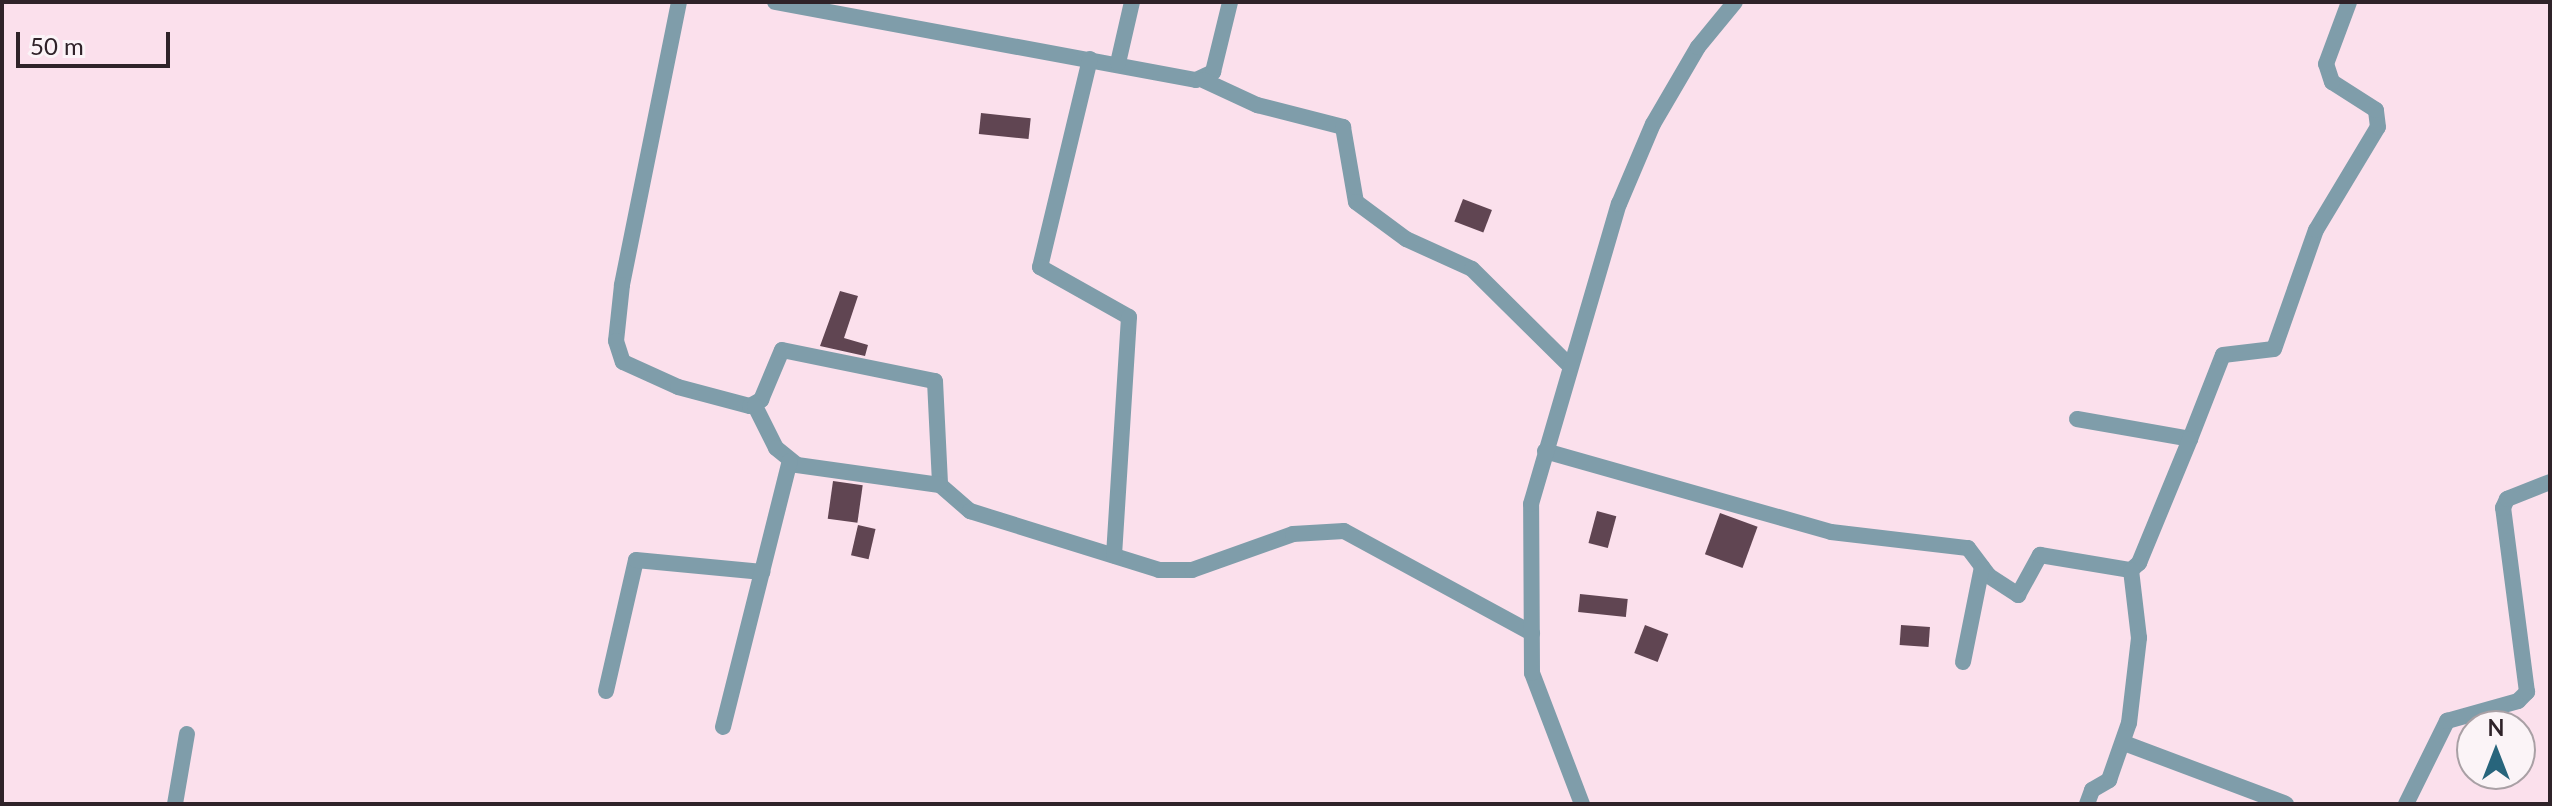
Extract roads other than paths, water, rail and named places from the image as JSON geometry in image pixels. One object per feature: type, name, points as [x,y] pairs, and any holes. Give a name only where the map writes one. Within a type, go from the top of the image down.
[{"type":"street","points":[[679,2],[622,285],[618,354],[652,377],[755,406],[790,461],[723,727]]},
{"type":"street","points":[[775,2],[1203,80],[1257,105],[1343,127],[1356,202],[1406,239],[1472,269],[1570,366]]},
{"type":"street","points":[[1118,63],[1132,2]]},
{"type":"street","points":[[1203,80],[1213,72],[1230,2]]},
{"type":"street","points":[[1713,28],[1716,2]]},
{"type":"street","points":[[1582,804],[1540,705],[1532,633],[1531,504],[1619,204],[1653,124],[1713,28],[1735,2]]},
{"type":"street","points":[[2087,804],[2092,790],[2109,780],[2124,743],[2139,638],[2131,570],[2145,553],[2223,355],[2268,353],[2281,338],[2316,230],[2378,127],[2376,110],[2332,82],[2326,64],[2349,2]]},
{"type":"street","points":[[1090,59],[1040,267],[1129,317],[1114,556]]},
{"type":"street","points":[[755,406],[782,350],[935,381],[940,485]]},
{"type":"street","points":[[2077,419],[2190,439]]},
{"type":"street","points":[[1545,451],[1831,532],[1968,548],[1982,567],[2018,595],[2040,555],[2131,570]]},
{"type":"street","points":[[790,461],[940,485],[970,511],[1159,570],[1192,570],[1293,534],[1344,531],[1532,633]]},
{"type":"street","points":[[2406,804],[2447,721],[2518,701],[2527,692],[2503,508],[2507,499],[2550,482]]},
{"type":"street","points":[[606,691],[636,560],[762,572]]},
{"type":"street","points":[[1963,662],[1982,567]]},
{"type":"street","points":[[175,804],[187,734]]},
{"type":"street","points":[[2124,743],[2286,804]]}]
